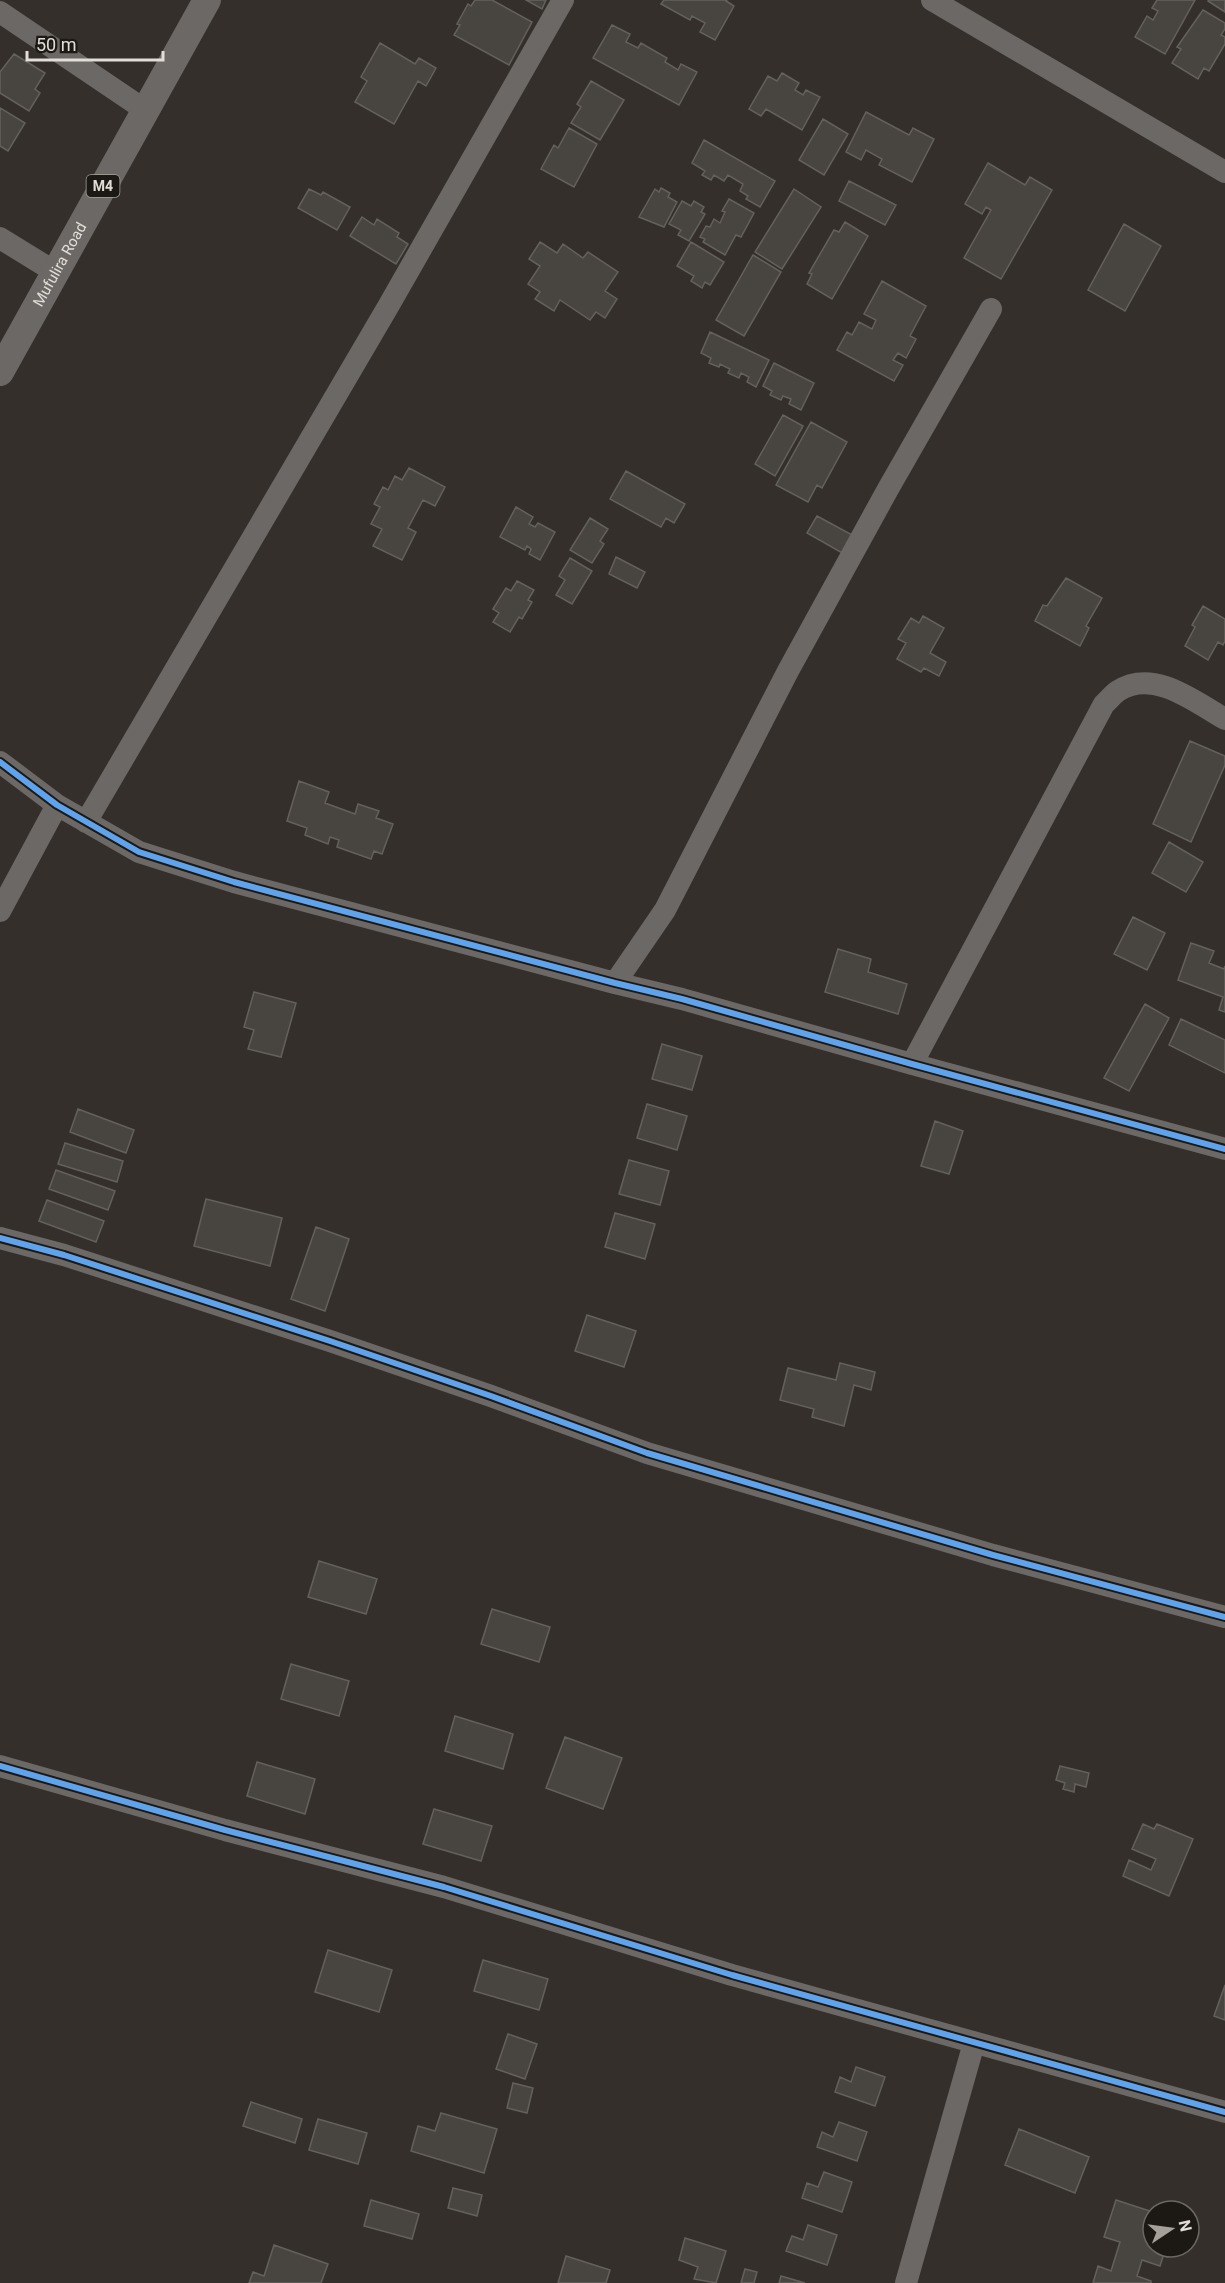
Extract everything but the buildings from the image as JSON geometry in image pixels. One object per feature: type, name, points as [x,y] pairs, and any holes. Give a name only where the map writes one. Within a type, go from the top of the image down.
[{"type":"main road","name":"Mufulira Road","points":[[0,372],[207,0]]},
{"type":"street","points":[[86,822],[395,295],[563,0]]},
{"type":"street","points":[[932,0],[1225,172]]},
{"type":"street","points":[[0,12],[146,110]]},
{"type":"street","points":[[0,238],[55,272]]},
{"type":"street","points":[[615,983],[665,910],[788,670],[991,309]]},
{"type":"street","points":[[912,1064],[1104,704],[1119,690],[1138,684],[1160,685],[1180,693],[1225,719]]},
{"type":"street","points":[[0,762],[57,805],[139,852],[234,882],[681,999],[1225,1149]]},
{"type":"street","points":[[0,911],[57,805]]},
{"type":"street","points":[[0,1238],[64,1255],[330,1341],[647,1453],[993,1555],[1225,1617]]},
{"type":"street","points":[[0,1766],[225,1830],[444,1887],[732,1975],[1225,2112]]},
{"type":"street","points":[[906,2283],[974,2043]]},
{"type":"cycle path","points":[[0,762],[57,805],[139,852],[234,882],[682,999],[1225,1149]]},
{"type":"cycle path","points":[[0,1238],[64,1255],[330,1341],[647,1453],[993,1555],[1225,1617]]},
{"type":"cycle path","points":[[0,1766],[225,1830],[444,1887],[732,1975],[1225,2112]]}]
